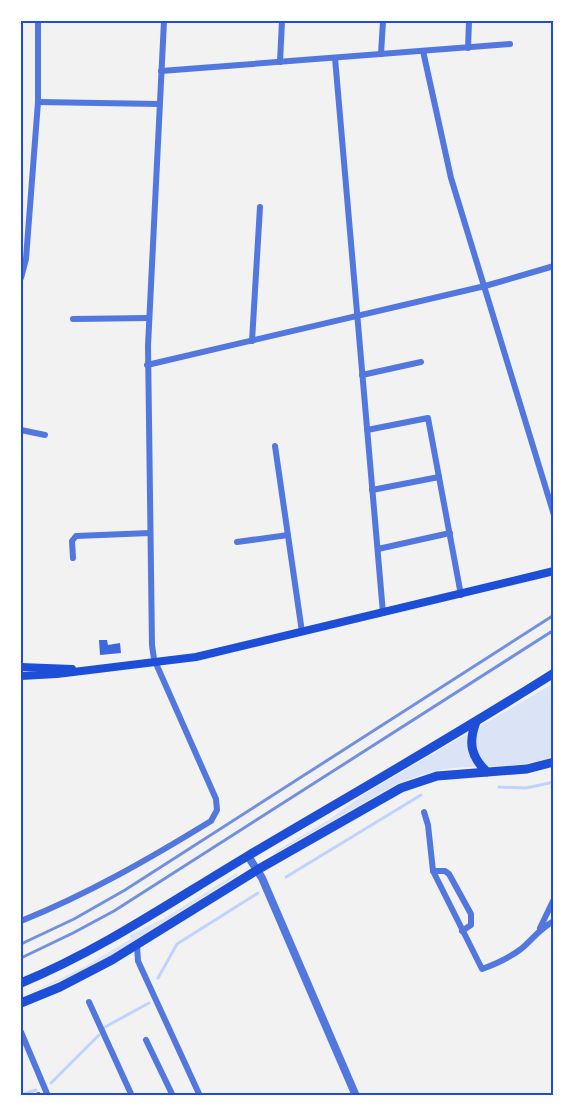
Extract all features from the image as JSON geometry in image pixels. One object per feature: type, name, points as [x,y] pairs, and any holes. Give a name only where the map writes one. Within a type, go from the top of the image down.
[{"type":"main road","points":[[21,676],[57,674],[196,657],[554,571]]},
{"type":"main road","points":[[21,667],[59,667],[78,670]]},
{"type":"main road","points":[[21,990],[25,981],[118,935],[476,722],[554,673]]},
{"type":"main road","points":[[476,722],[471,747],[477,761],[487,772]]},
{"type":"main road","points":[[21,1003],[95,970],[257,870],[407,786],[437,776],[527,769],[554,762]]},
{"type":"street","points":[[21,278],[25,264],[38,102],[38,21]]},
{"type":"street","points":[[21,921],[121,875],[210,821],[218,810],[216,799],[156,663],[152,645],[147,365],[164,21]]},
{"type":"street","points":[[280,62],[282,21]]},
{"type":"street","points":[[381,54],[383,21]]},
{"type":"street","points":[[468,48],[470,21]]},
{"type":"street","points":[[161,71],[510,44]]},
{"type":"street","points":[[423,51],[451,178],[554,515]]},
{"type":"street","points":[[335,58],[383,613]]},
{"type":"street","points":[[38,102],[159,104]]},
{"type":"street","points":[[252,341],[260,207]]},
{"type":"street","points":[[147,365],[485,286],[554,266]]},
{"type":"street","points":[[73,319],[149,318]]},
{"type":"street","points":[[362,375],[422,362]]},
{"type":"street","points":[[367,430],[428,418],[461,595]]},
{"type":"street","points":[[21,430],[45,435]]},
{"type":"street","points":[[275,446],[302,632]]},
{"type":"street","points":[[372,490],[439,477]]},
{"type":"street","points":[[73,558],[72,541],[76,536],[150,533]]},
{"type":"street","points":[[378,549],[450,534]]},
{"type":"street","points":[[237,542],[288,535]]},
{"type":"street","points":[[424,812],[429,831],[433,871],[482,969],[513,954],[527,943],[539,929],[554,899]]},
{"type":"street","points":[[248,856],[257,870],[356,1096]]},
{"type":"street","points":[[433,871],[445,871],[449,874],[471,914],[471,925],[462,931]]},
{"type":"street","points":[[539,929],[554,921]]},
{"type":"street","points":[[137,946],[138,962],[201,1096]]},
{"type":"street","points":[[88,1002],[132,1096]]},
{"type":"street","points":[[21,1032],[48,1096]]},
{"type":"street","points":[[146,1040],[172,1096]]},
{"type":"shaded area","points":[[554,683],[554,756],[517,765],[446,769],[416,777],[395,785],[276,853],[330,819],[364,794]]},
{"type":"shaded area","points":[[237,873],[238,875],[113,954],[71,976],[26,995],[84,967],[131,939],[130,935],[163,919]]},
{"type":"building","points":[[99,640],[107,640],[108,645],[120,643],[121,653],[100,655]]},
{"type":"waterway","points":[[499,787],[526,788],[554,782]]},
{"type":"waterway","points":[[286,877],[421,795]]},
{"type":"waterway","points":[[158,978],[177,944],[258,893]]},
{"type":"waterway","points":[[105,1027],[149,1003]]},
{"type":"waterway","points":[[51,1083],[99,1035]]},
{"type":"waterway","points":[[21,1095],[36,1090]]},
{"type":"railway","points":[[21,944],[74,919],[125,890],[554,615]]},
{"type":"railway","points":[[21,958],[114,911],[554,630]]}]
